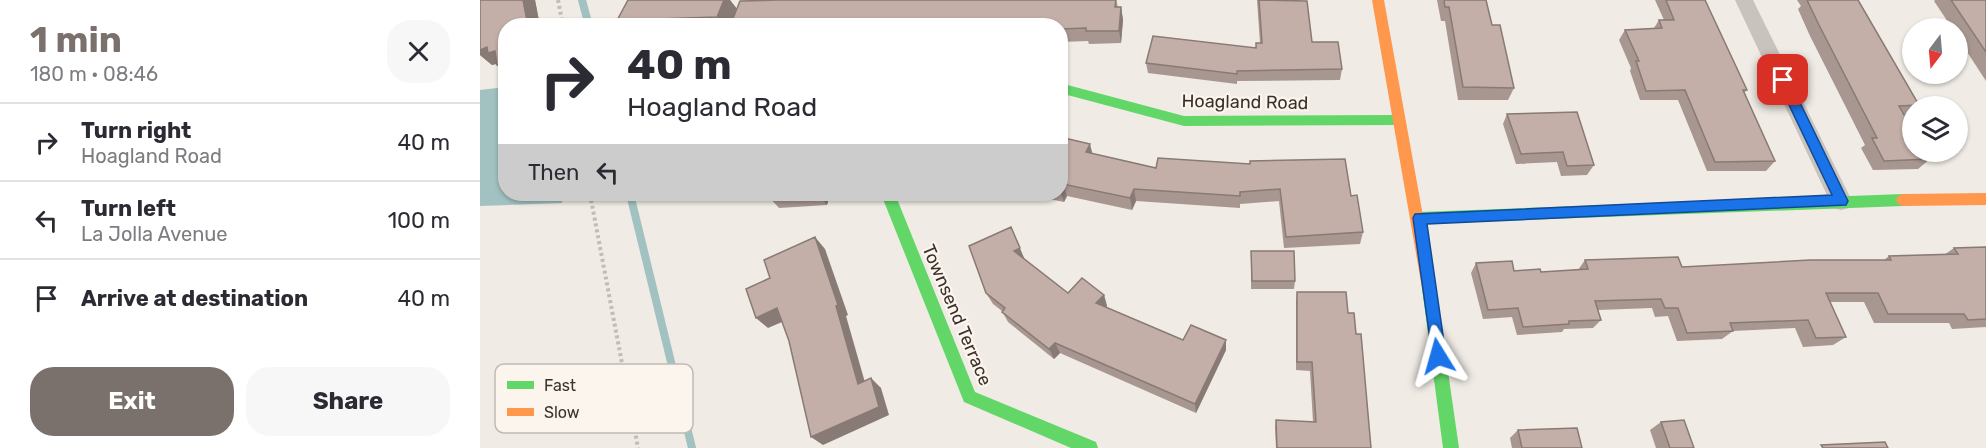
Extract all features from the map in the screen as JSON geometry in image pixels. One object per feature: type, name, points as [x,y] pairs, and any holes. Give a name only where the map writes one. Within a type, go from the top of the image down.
[{"type":"street","points":[[1378,0],[1398,120],[1419,218],[1451,448]]},
{"type":"street","points":[[1744,0],[1841,201]]},
{"type":"street","name":"Hoagland Road","points":[[1068,90],[1184,122],[1398,120]]},
{"type":"street","points":[[1419,218],[1841,201],[1986,199]]},
{"type":"street","name":"Townsend Terrace","points":[[891,201],[969,397],[1090,448]]},
{"type":"path","points":[[558,0],[561,18]]},
{"type":"path","points":[[591,201],[622,364]]},
{"type":"path","points":[[635,433],[638,448]]},
{"type":"water","points":[[498,88],[498,201],[562,201],[562,203],[480,206],[480,90]]},
{"type":"building","points":[[480,0],[523,0],[526,18],[498,18],[498,65],[495,51],[488,53],[487,47],[480,50]]},
{"type":"building","points":[[628,0],[724,0],[717,17],[618,18]]},
{"type":"building","points":[[1116,0],[1115,7],[1121,7],[1119,31],[1086,31],[1086,28],[1068,29],[1068,18],[733,18],[740,1]]},
{"type":"building","points":[[1259,0],[1307,1],[1312,42],[1338,42],[1342,69],[1237,71],[1237,74],[1146,63],[1153,36],[1256,48],[1256,43],[1262,43]]},
{"type":"building","points":[[1444,0],[1486,0],[1492,25],[1500,25],[1514,88],[1463,87],[1449,7],[1445,7]]},
{"type":"building","points":[[1666,0],[1705,0],[1747,90],[1743,90],[1775,161],[1715,162],[1685,90],[1646,91],[1636,61],[1639,61],[1625,30],[1662,28],[1659,20],[1674,20]]},
{"type":"building","points":[[1807,0],[1858,0],[1902,76],[1902,84],[1907,84],[1914,96],[1902,96],[1902,106],[1899,106],[1902,111],[1902,160],[1884,161],[1872,138],[1877,138]]},
{"type":"building","points":[[1951,0],[1986,0],[1986,52],[1968,25],[1968,18],[1963,18]]},
{"type":"building","points":[[1577,112],[1594,165],[1567,166],[1563,152],[1521,154],[1507,114]]},
{"type":"building","points":[[1068,139],[1090,144],[1086,152],[1156,168],[1158,158],[1250,164],[1250,161],[1345,159],[1351,196],[1357,195],[1363,232],[1286,237],[1280,189],[1240,192],[1240,196],[1134,189],[1130,198],[1068,185]]},
{"type":"building","points":[[1011,227],[1020,248],[1014,251],[1068,293],[1082,278],[1104,295],[1096,303],[1183,340],[1191,325],[1226,340],[1195,404],[1055,343],[1049,349],[1002,312],[1005,308],[986,293],[969,246]]},
{"type":"building","points":[[815,237],[838,305],[836,306],[858,384],[871,378],[879,407],[811,437],[789,341],[777,308],[756,318],[746,289],[770,278],[764,260]]},
{"type":"building","points":[[1986,247],[1986,319],[1968,320],[1964,314],[1888,314],[1878,293],[1826,293],[1846,337],[1816,338],[1808,320],[1730,323],[1733,331],[1687,333],[1678,308],[1665,308],[1661,299],[1595,301],[1601,320],[1569,321],[1569,324],[1523,327],[1518,308],[1488,310],[1476,263],[1512,261],[1514,271],[1540,269],[1541,272],[1588,269],[1585,260],[1678,257],[1682,267],[1810,260],[1891,260],[1889,256],[1958,254],[1954,248]]},
{"type":"building","points":[[1251,251],[1294,251],[1295,281],[1252,281]]},
{"type":"building","points":[[1297,292],[1346,292],[1348,313],[1354,313],[1356,334],[1361,334],[1371,448],[1277,448],[1276,420],[1316,422],[1312,362],[1297,362]]},
{"type":"building","points":[[1684,420],[1694,448],[1670,448],[1661,422]]},
{"type":"building","points":[[1577,428],[1582,448],[1522,448],[1518,430]]},
{"type":"building","points":[[1885,442],[1888,448],[1823,448],[1821,445]]},
{"type":"waterway","points":[[582,0],[587,18]]},
{"type":"waterway","points":[[632,201],[671,364]]},
{"type":"waterway","points":[[688,433],[692,448]]},
{"type":"traffic: fast","points":[[1068,90],[1184,121],[1398,120]]},
{"type":"traffic: fast","points":[[1419,218],[1903,200]]},
{"type":"traffic: fast","points":[[891,201],[969,397],[1090,448]]},
{"type":"traffic: fast","points":[[1429,288],[1451,448]]},
{"type":"traffic: slow","points":[[1378,0],[1429,288]]},
{"type":"traffic: slow","points":[[1903,200],[1986,199]]},
{"type":"route","points":[[1438,356],[1419,218],[1841,201],[1783,80]]}]
